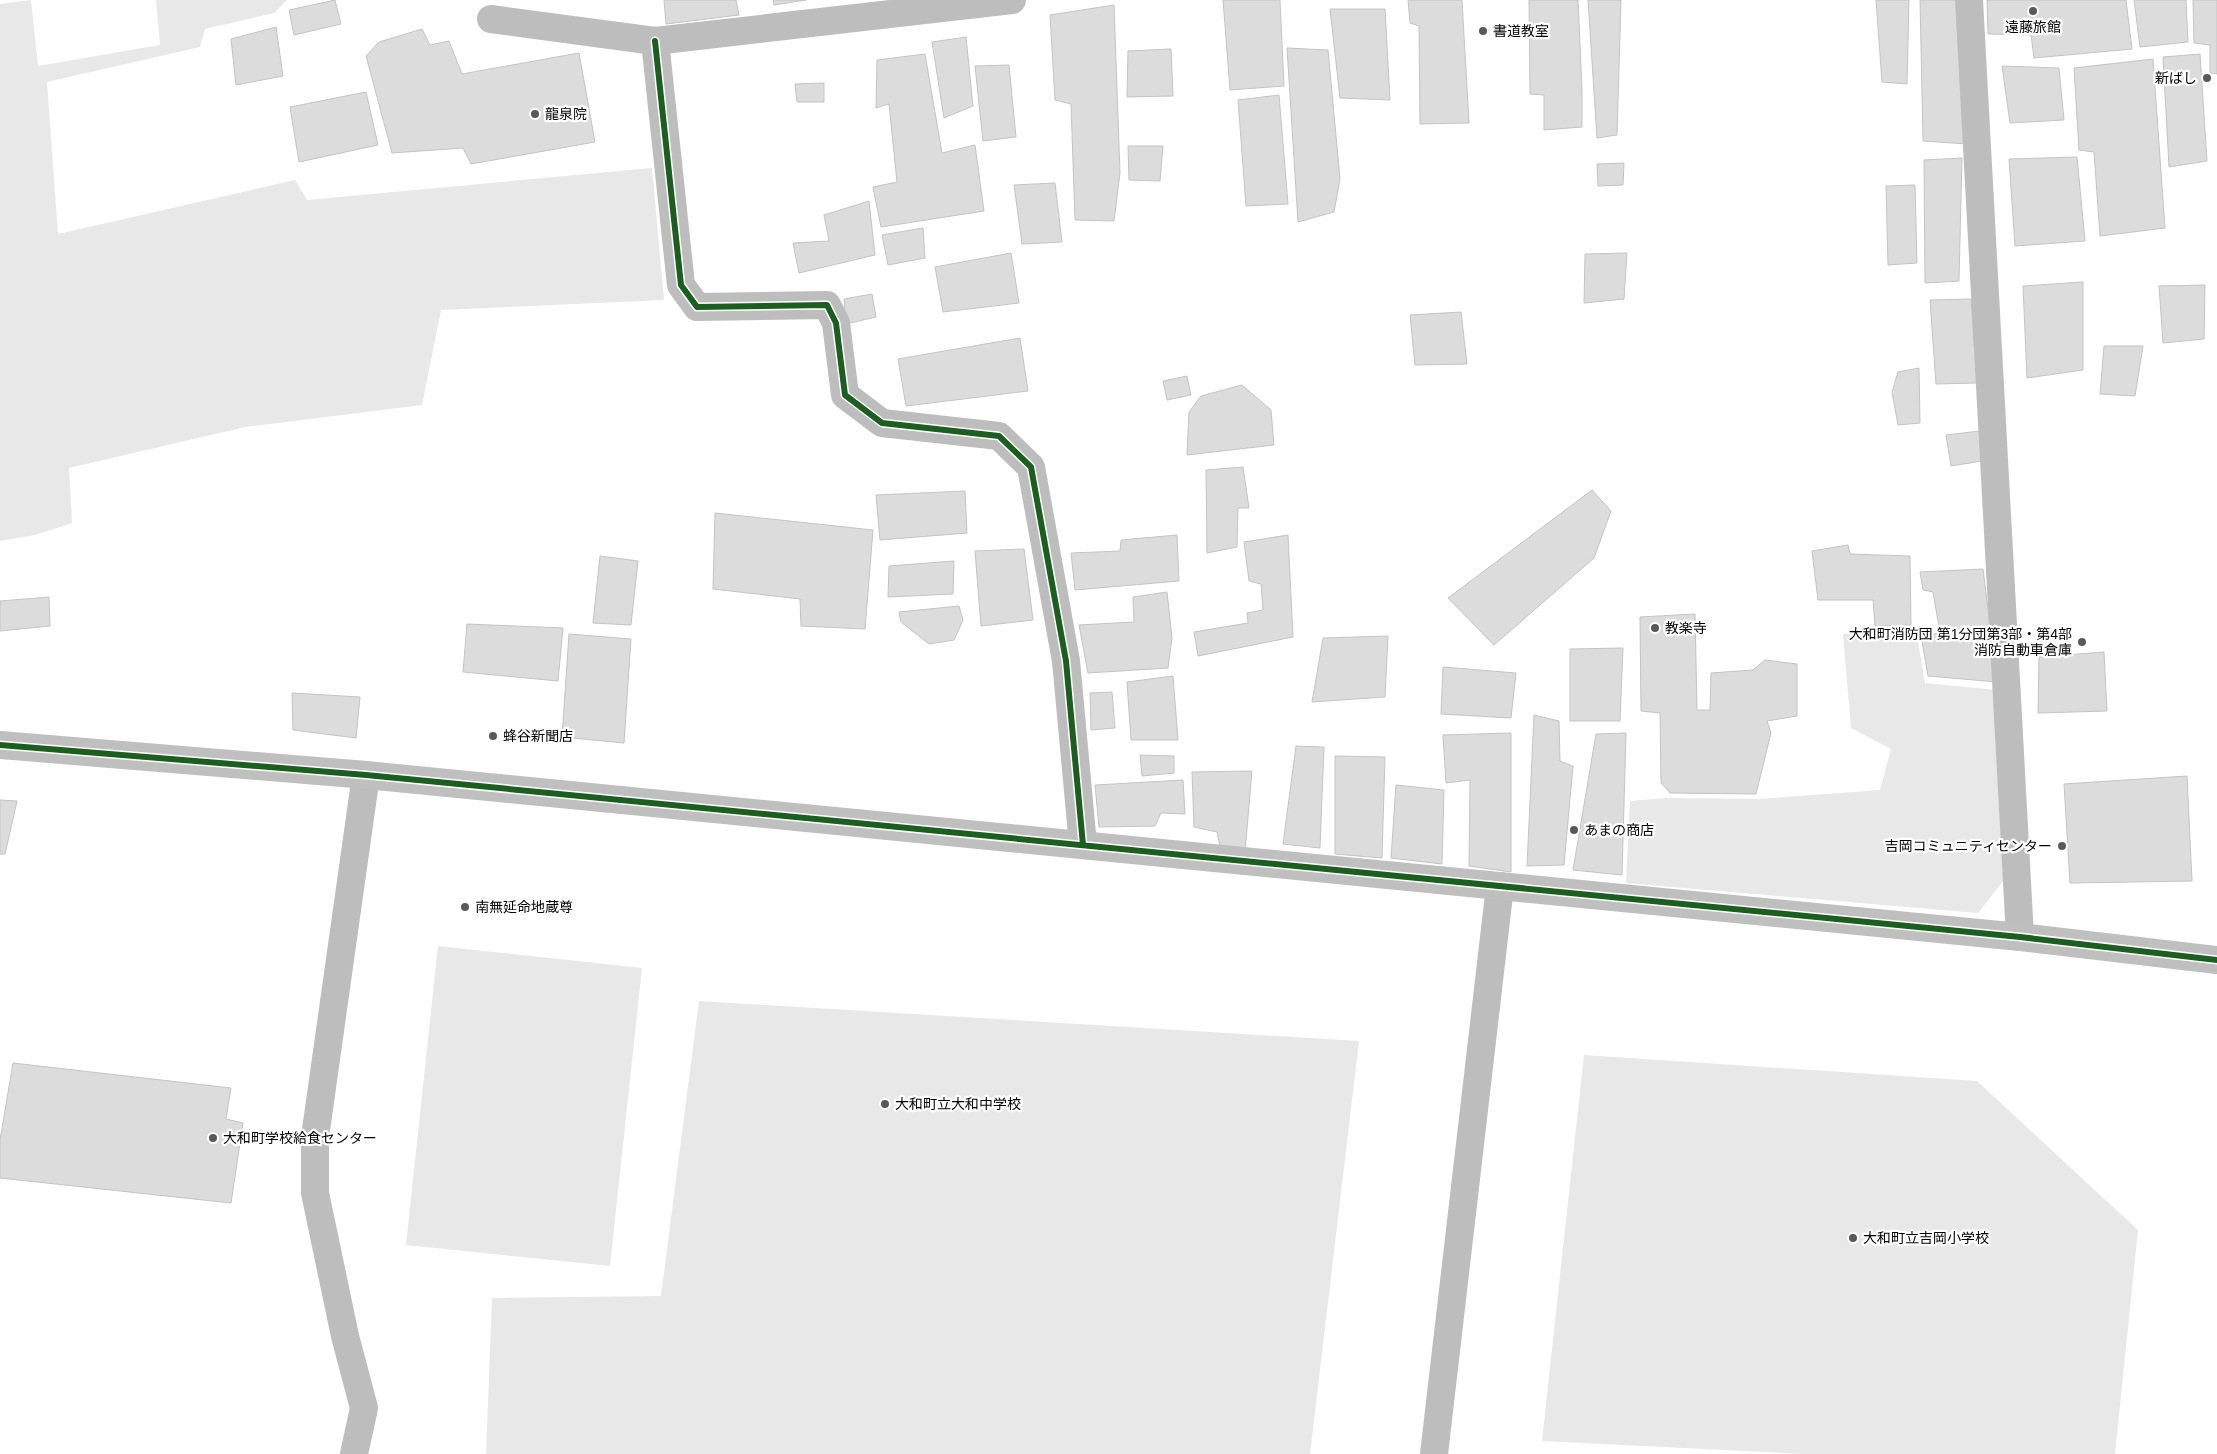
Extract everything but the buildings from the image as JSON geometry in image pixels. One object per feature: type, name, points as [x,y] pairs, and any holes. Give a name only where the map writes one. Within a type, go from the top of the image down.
[{"type":"street","points":[[491,19],[655,42],[1012,0]]},
{"type":"street","points":[[1969,0],[2020,937]]},
{"type":"street","points":[[655,42],[681,285],[696,307],[827,304],[836,323],[845,395],[882,423],[1000,436],[1031,467],[1066,660],[1083,845]]},
{"type":"street","points":[[0,746],[366,775],[2020,937],[2217,960]]},
{"type":"street","points":[[354,1454],[364,1408],[345,1336],[315,1193],[315,1137],[366,775]]},
{"type":"street","points":[[1434,1454],[1500,886]]},
{"type":"shaded area","points":[[31,0],[38,66],[160,45],[156,0],[287,0],[274,13],[205,29],[200,47],[47,82],[58,234],[295,180],[307,200],[652,168],[664,300],[441,310],[422,405],[245,427],[69,468],[72,523],[35,535],[0,541],[0,4]]},
{"type":"shaded area","points":[[1916,630],[1925,683],[1996,690],[2004,880],[1978,913],[1626,883],[1630,801],[1666,798],[1759,799],[1880,790],[1891,749],[1851,728],[1843,634]]},
{"type":"shaded area","points":[[438,946],[642,968],[610,1266],[406,1245]]},
{"type":"shaded area","points":[[699,1001],[1359,1041],[1310,1454],[486,1454],[492,1298],[661,1296]]},
{"type":"shaded area","name":"大和町立吉岡小学校","points":[[1584,1055],[1977,1081],[2138,1230],[2115,1454],[1803,1454],[1542,1441]]},
{"type":"cycle path","points":[[655,41],[681,285],[697,307],[827,305],[836,323],[845,395],[882,423],[999,436],[1031,467],[1066,661],[1083,845]]},
{"type":"cycle path","points":[[0,745],[366,775],[2020,937],[2217,960]]},
{"type":"place","name":"遠藤旅館","points":[[2033,11]]},
{"type":"place","name":"書道教室","points":[[1483,31]]},
{"type":"place","name":"新ばし","points":[[2207,78]]},
{"type":"place","name":"龍泉院","points":[[535,114]]},
{"type":"place","name":"教楽寺","points":[[1655,628]]},
{"type":"place","name":"大和町消防団 第1分団第3部・第4部 消防自動車倉庫","points":[[2082,642]]},
{"type":"place","name":"蜂谷新聞店","points":[[493,736]]},
{"type":"place","name":"あまの商店","points":[[1574,830]]},
{"type":"place","name":"吉岡コミュニティセンター","points":[[2062,846]]},
{"type":"place","name":"南無延命地蔵尊","points":[[465,907]]},
{"type":"place","name":"大和町立大和中学校","points":[[885,1104]]},
{"type":"place","name":"大和町学校給食センター","points":[[213,1138]]},
{"type":"place","name":"大和町立吉岡小学校","points":[[1853,1238]]}]
